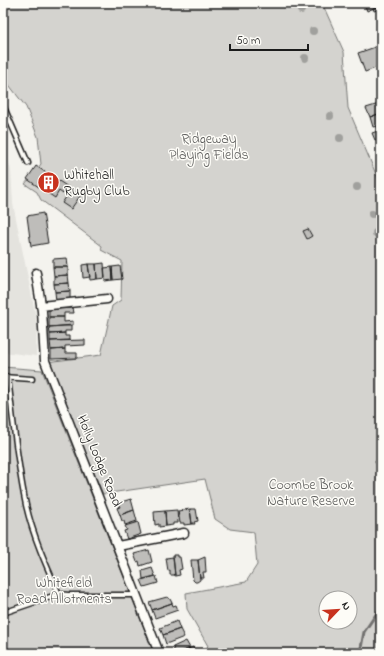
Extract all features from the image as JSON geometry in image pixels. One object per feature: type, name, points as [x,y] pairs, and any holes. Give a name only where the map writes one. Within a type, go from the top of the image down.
[{"type":"street","name":"Holly Lodge Road","points":[[36,274],[41,306],[46,361],[159,653]]},
{"type":"street","points":[[41,306],[107,299]]},
{"type":"street","points":[[118,546],[184,534]]},
{"type":"lane","points":[[3,105],[28,164]]},
{"type":"lane","points":[[32,379],[6,377],[26,506],[38,545],[59,594]]},
{"type":"lane","points":[[3,614],[59,594],[137,594]]},
{"type":"shaded area","points":[[3,143],[11,170],[13,204],[37,322],[36,356],[3,352]]},
{"type":"green space","name":"Ridgeway Playing Fields","points":[[3,3],[322,3],[344,52],[348,108],[381,186],[381,653],[201,653],[208,646],[187,609],[186,593],[246,582],[257,565],[254,532],[230,529],[215,519],[205,479],[103,494],[47,362],[101,355],[112,306],[121,300],[122,261],[101,250],[102,246],[41,200],[37,192],[25,184],[41,164],[38,137],[26,107],[3,77]]},
{"type":"green space","name":"Whitefield Road Allotments","points":[[3,367],[42,370],[154,653],[3,653]]},
{"type":"building","points":[[364,3],[381,3],[381,5],[367,11]]},
{"type":"building","points":[[381,5],[381,15],[379,15],[377,10],[374,11],[373,8]]},
{"type":"building","points":[[381,45],[381,66],[365,72],[358,53]]},
{"type":"building","points":[[379,104],[381,113],[370,117],[366,108]]},
{"type":"building","points":[[381,113],[381,129],[378,130],[377,126],[373,127],[370,117]]},
{"type":"building","points":[[381,130],[381,138],[375,140],[372,133]]},
{"type":"building","name":"Whitehall Rugby Club","points":[[36,166],[68,187],[63,194],[59,191],[55,198],[27,179]]},
{"type":"building","points":[[71,190],[80,196],[71,209],[62,203]]},
{"type":"building","points":[[43,213],[48,243],[31,246],[27,216]]},
{"type":"building","points":[[308,229],[312,236],[307,239],[303,231]]},
{"type":"building","points":[[67,258],[68,267],[53,267],[53,259]]},
{"type":"building","points":[[104,263],[105,278],[97,279],[96,264]]},
{"type":"building","points":[[88,264],[96,264],[97,279],[90,280]]},
{"type":"building","points":[[88,264],[90,277],[83,278],[82,265]]},
{"type":"building","points":[[120,266],[122,279],[113,280],[112,267]]},
{"type":"building","points":[[53,267],[68,267],[68,275],[54,276]]},
{"type":"building","points":[[112,267],[113,280],[105,281],[104,268]]},
{"type":"building","points":[[68,275],[69,283],[54,284],[54,276]]},
{"type":"building","points":[[69,283],[70,291],[55,292],[54,284]]},
{"type":"building","points":[[70,291],[70,300],[56,301],[55,292]]},
{"type":"building","points":[[73,308],[74,313],[64,313],[64,317],[49,317],[49,309]]},
{"type":"building","points":[[49,317],[64,317],[64,322],[73,321],[73,325],[49,327]]},
{"type":"building","points":[[71,326],[71,331],[50,334],[49,327]]},
{"type":"building","points":[[65,333],[65,336],[69,336],[69,340],[50,341],[50,334]]},
{"type":"building","points":[[85,340],[85,345],[65,346],[65,349],[51,350],[50,341]]},
{"type":"building","points":[[65,349],[65,353],[77,353],[77,358],[51,359],[51,350]]},
{"type":"building","points":[[131,499],[134,510],[120,515],[117,508],[120,507],[118,503]]},
{"type":"building","points":[[190,509],[196,509],[198,521],[194,522],[195,524],[192,524]]},
{"type":"building","points":[[190,509],[192,524],[184,525],[184,523],[180,523],[178,511]]},
{"type":"building","points":[[134,510],[137,521],[125,525],[120,515]]},
{"type":"building","points":[[177,510],[178,523],[173,523],[173,525],[166,526],[165,511]]},
{"type":"building","points":[[165,511],[166,526],[159,527],[159,524],[155,525],[154,512]]},
{"type":"building","points":[[138,522],[141,534],[127,539],[124,531],[127,530],[125,526]]},
{"type":"building","points":[[149,550],[152,562],[140,566],[139,561],[137,562],[134,554]]},
{"type":"building","points":[[173,555],[180,557],[182,569],[179,570],[180,575],[175,576]]},
{"type":"building","points":[[173,557],[175,575],[170,575],[166,558]]},
{"type":"building","points":[[205,557],[206,572],[203,572],[204,578],[200,578],[198,560]]},
{"type":"building","points":[[191,560],[198,560],[200,580],[197,582],[193,580]]},
{"type":"building","points":[[152,568],[155,576],[143,579],[142,571]]},
{"type":"building","points":[[156,576],[158,583],[144,587],[141,580]]},
{"type":"building","points":[[167,597],[172,603],[152,610],[149,602]]},
{"type":"building","points":[[172,603],[173,606],[176,605],[178,610],[155,618],[152,610]]},
{"type":"building","points":[[177,621],[180,629],[163,635],[160,628]]},
{"type":"building","points":[[180,629],[184,637],[166,644],[163,635]]},
{"type":"building","points":[[186,641],[190,648],[179,653],[175,653],[173,647]]},
{"type":"building","points":[[193,647],[195,652],[179,653]]},
{"type":"waterway","points":[[376,462],[381,466]]},
{"type":"waterway","points":[[360,653],[364,632],[381,607]]},
{"type":"place","name":"Whitehall Rugby Club","points":[[48,183]]},
{"type":"park label","name":"Coombe Brook Nature Reserve","points":[[311,494]]}]
